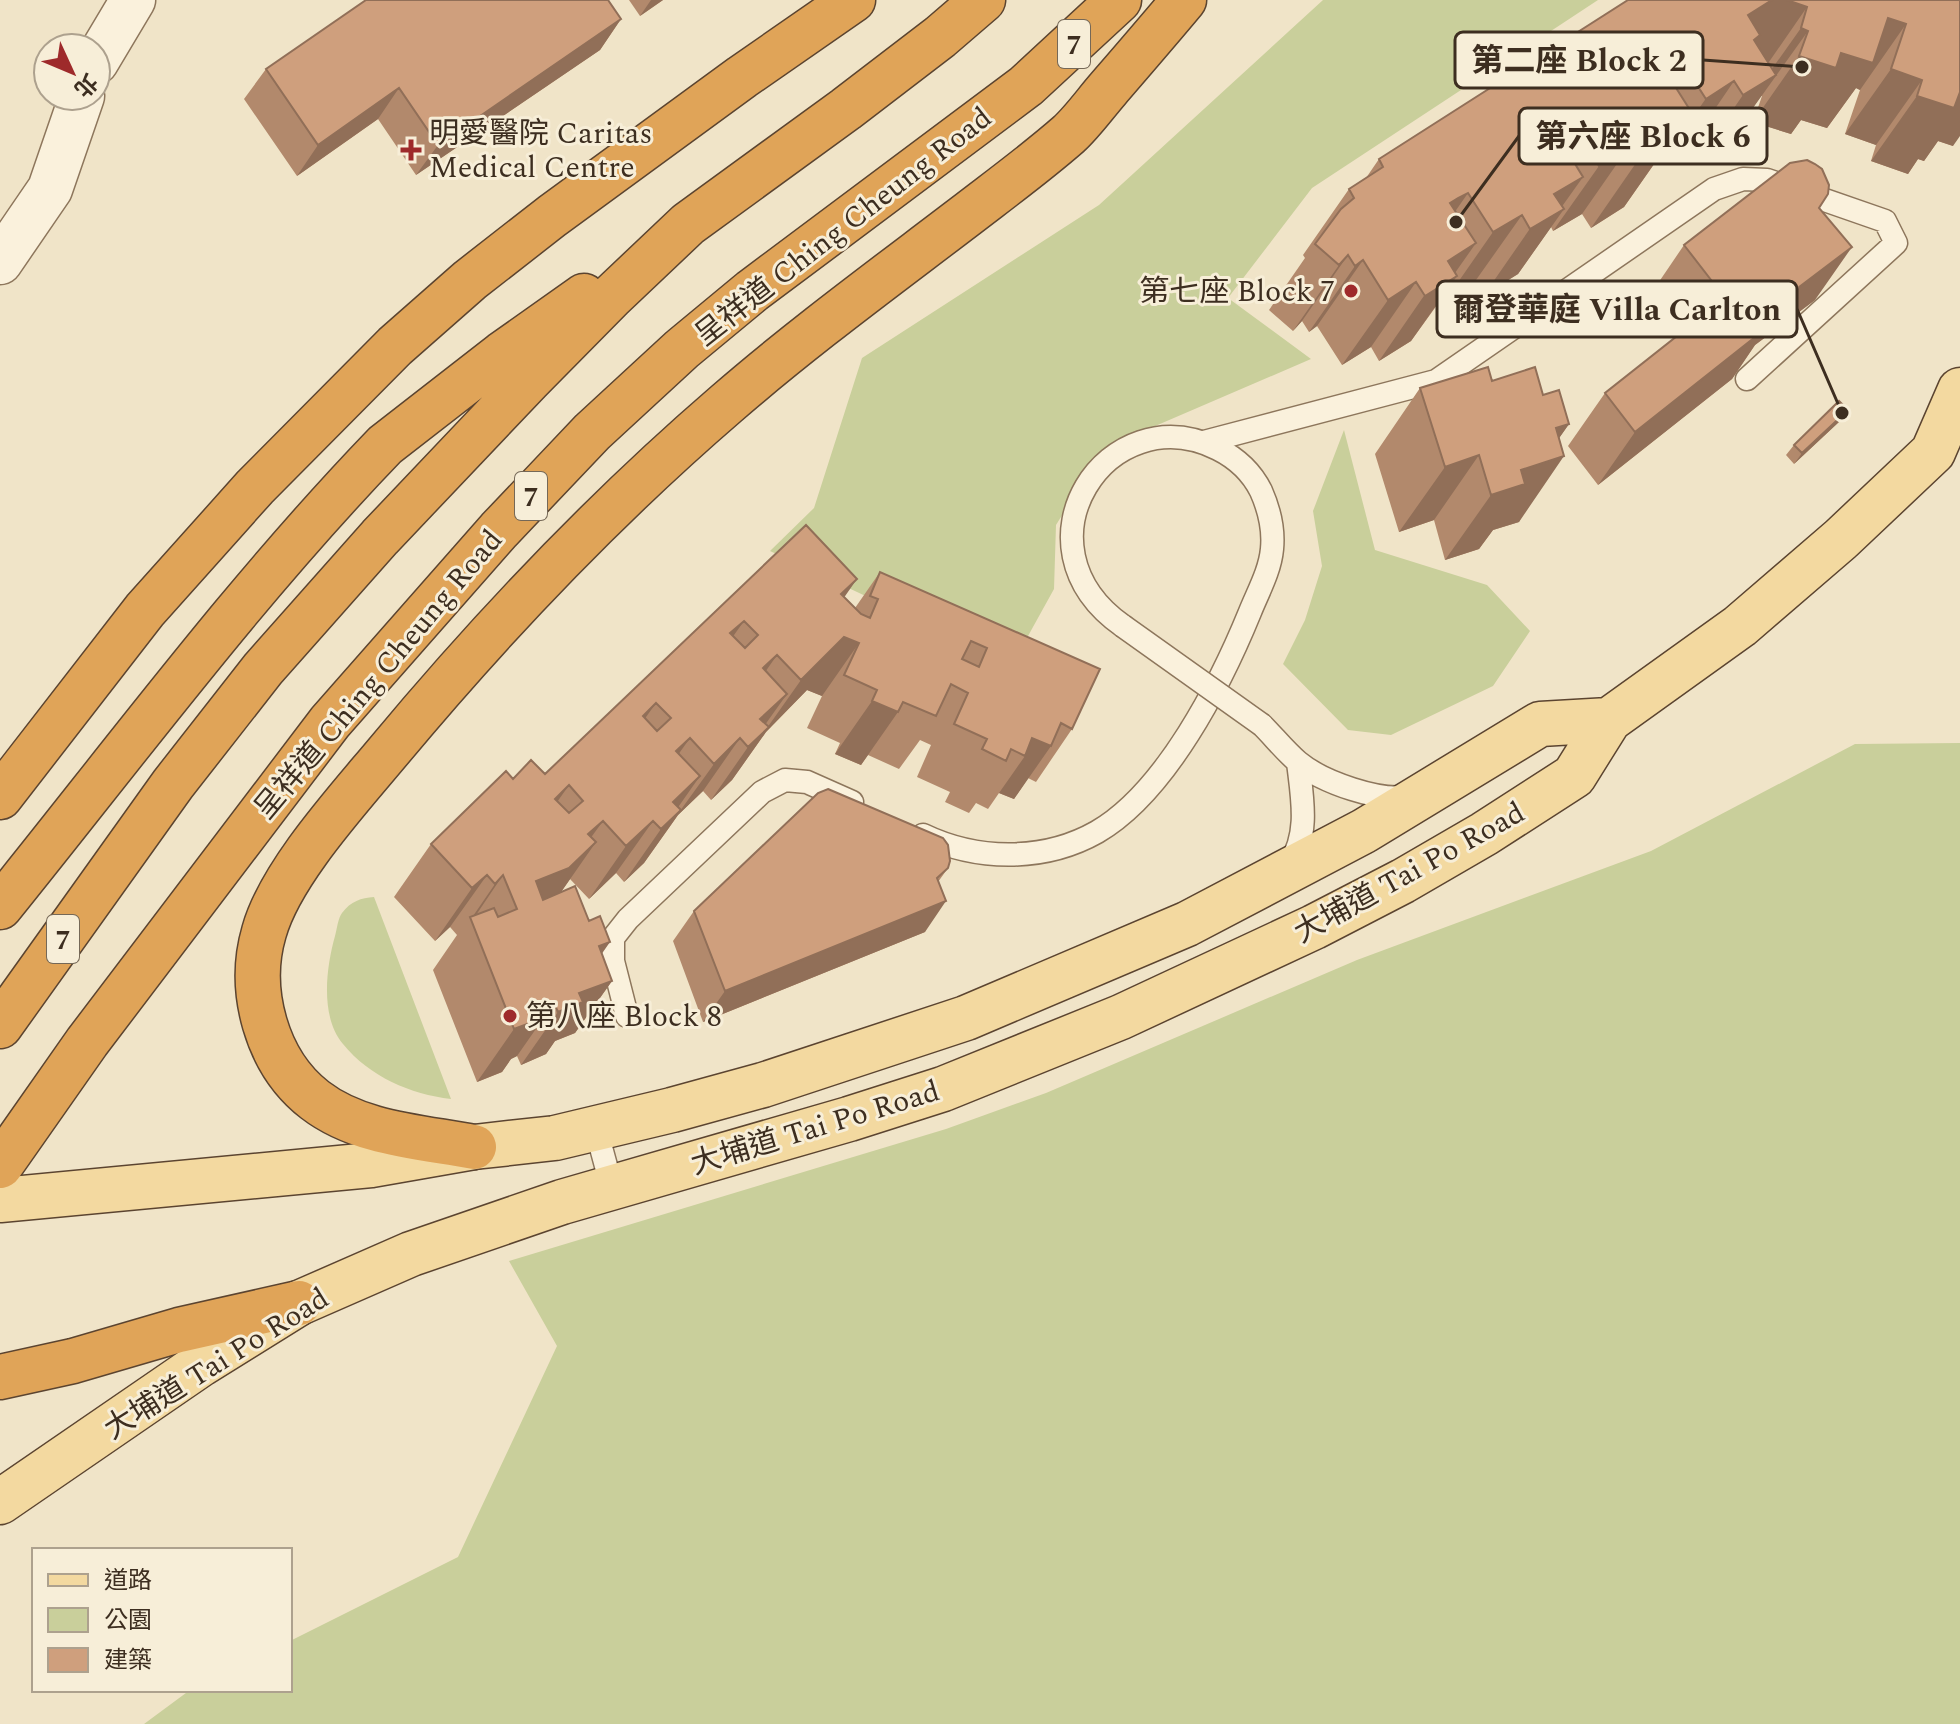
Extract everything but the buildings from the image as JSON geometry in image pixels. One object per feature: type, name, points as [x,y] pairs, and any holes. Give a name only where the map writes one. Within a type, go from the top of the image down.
[{"type":"highway","points":[[0,797],[145,610],[255,487],[395,346],[470,280],[552,216],[853,0]]},
{"type":"highway","name":"7","points":[[0,1026],[173,784],[263,669],[443,470],[611,297],[688,224],[846,109],[983,0]]},
{"type":"highway","name":"呈祥道 Ching Cheung Road","points":[[0,1166],[87,1042],[330,722],[499,530],[592,432],[682,349],[752,291],[1026,86],[1119,0]]},
{"type":"highway","points":[[474,1147],[356,1123],[311,1097],[295,1079],[266,1029],[258,994],[258,962],[262,941],[279,895],[302,860],[428,704],[576,543],[726,404],[1071,132],[1184,0]]},
{"type":"highway","points":[[0,907],[284,555],[385,445],[502,354],[688,224]]},
{"type":"highway","points":[[0,1377],[73,1361],[179,1330],[299,1303]]},
{"type":"main road","name":"大埔道 Tai Po Road","points":[[0,1502],[201,1364],[299,1303],[411,1254],[562,1202],[943,1089],[1121,1017],[1327,921],[1484,834],[1574,776],[1609,720],[1740,626],[1947,448],[1960,390]]},
{"type":"main road","name":"大埔道 Tai Po Road","points":[[0,1200],[371,1165],[474,1147],[555,1138],[763,1085],[966,1018],[1187,924],[1282,876],[1540,724],[1609,720]]},
{"type":"street","points":[[112,35],[133,0]]},
{"type":"street","points":[[0,262],[50,189],[76,112]]},
{"type":"lane","points":[[1204,442],[1436,381],[1714,189],[1743,179],[1767,180],[1885,221],[1896,243],[1747,379]]},
{"type":"lane","points":[[908,828],[944,845],[982,854],[1021,855],[1060,847],[1096,832],[1128,810],[1155,782],[1227,668],[1272,551],[1272,528],[1267,505],[1258,485],[1243,467],[1226,453],[1204,442],[1162,438],[1141,442],[1121,452],[1099,469],[1083,491],[1073,517],[1071,542],[1075,569],[1102,612],[1262,725],[1298,762],[1316,774],[1344,786],[1407,798],[1435,788]]},
{"type":"lane","points":[[1282,876],[1298,853],[1304,821],[1298,762]]},
{"type":"lane","points":[[627,1016],[613,961],[613,938],[628,919],[762,792],[785,780],[807,782],[865,808]]},
{"type":"lane","points":[[596,1129],[612,1188]]},
{"type":"green space","points":[[1323,0],[1598,0],[1312,188],[1228,298],[1311,359],[1132,436],[1093,465],[1056,525],[1054,589],[1012,665],[770,551],[814,508],[862,358],[1099,205]]},
{"type":"green space","points":[[1344,430],[1375,550],[1487,585],[1530,631],[1493,686],[1391,735],[1348,730],[1283,664],[1305,620],[1322,566],[1313,511]]},
{"type":"green space","points":[[1960,743],[1960,1724],[144,1724],[187,1692],[292,1692],[292,1640],[458,1557],[557,1346],[509,1261],[946,1129],[1046,1093],[1357,960],[1651,851],[1855,744]]},
{"type":"green space","points":[[374,897],[451,1099],[421,1093],[378,1075],[343,1044],[331,1020],[328,977],[340,918],[353,903]]},
{"type":"place","name":"第二座 Block 2","points":[[1802,67]]},
{"type":"place","name":"明愛醫院 Caritas Medical Centre","points":[[411,150]]},
{"type":"place","name":"第六座 Block 6","points":[[1456,222]]},
{"type":"place","name":"第七座 Block 7","points":[[1351,291]]},
{"type":"place","name":"爾登華庭 Villa Carlton","points":[[1842,413]]},
{"type":"place","name":"第八座 Block 8","points":[[510,1016]]}]
